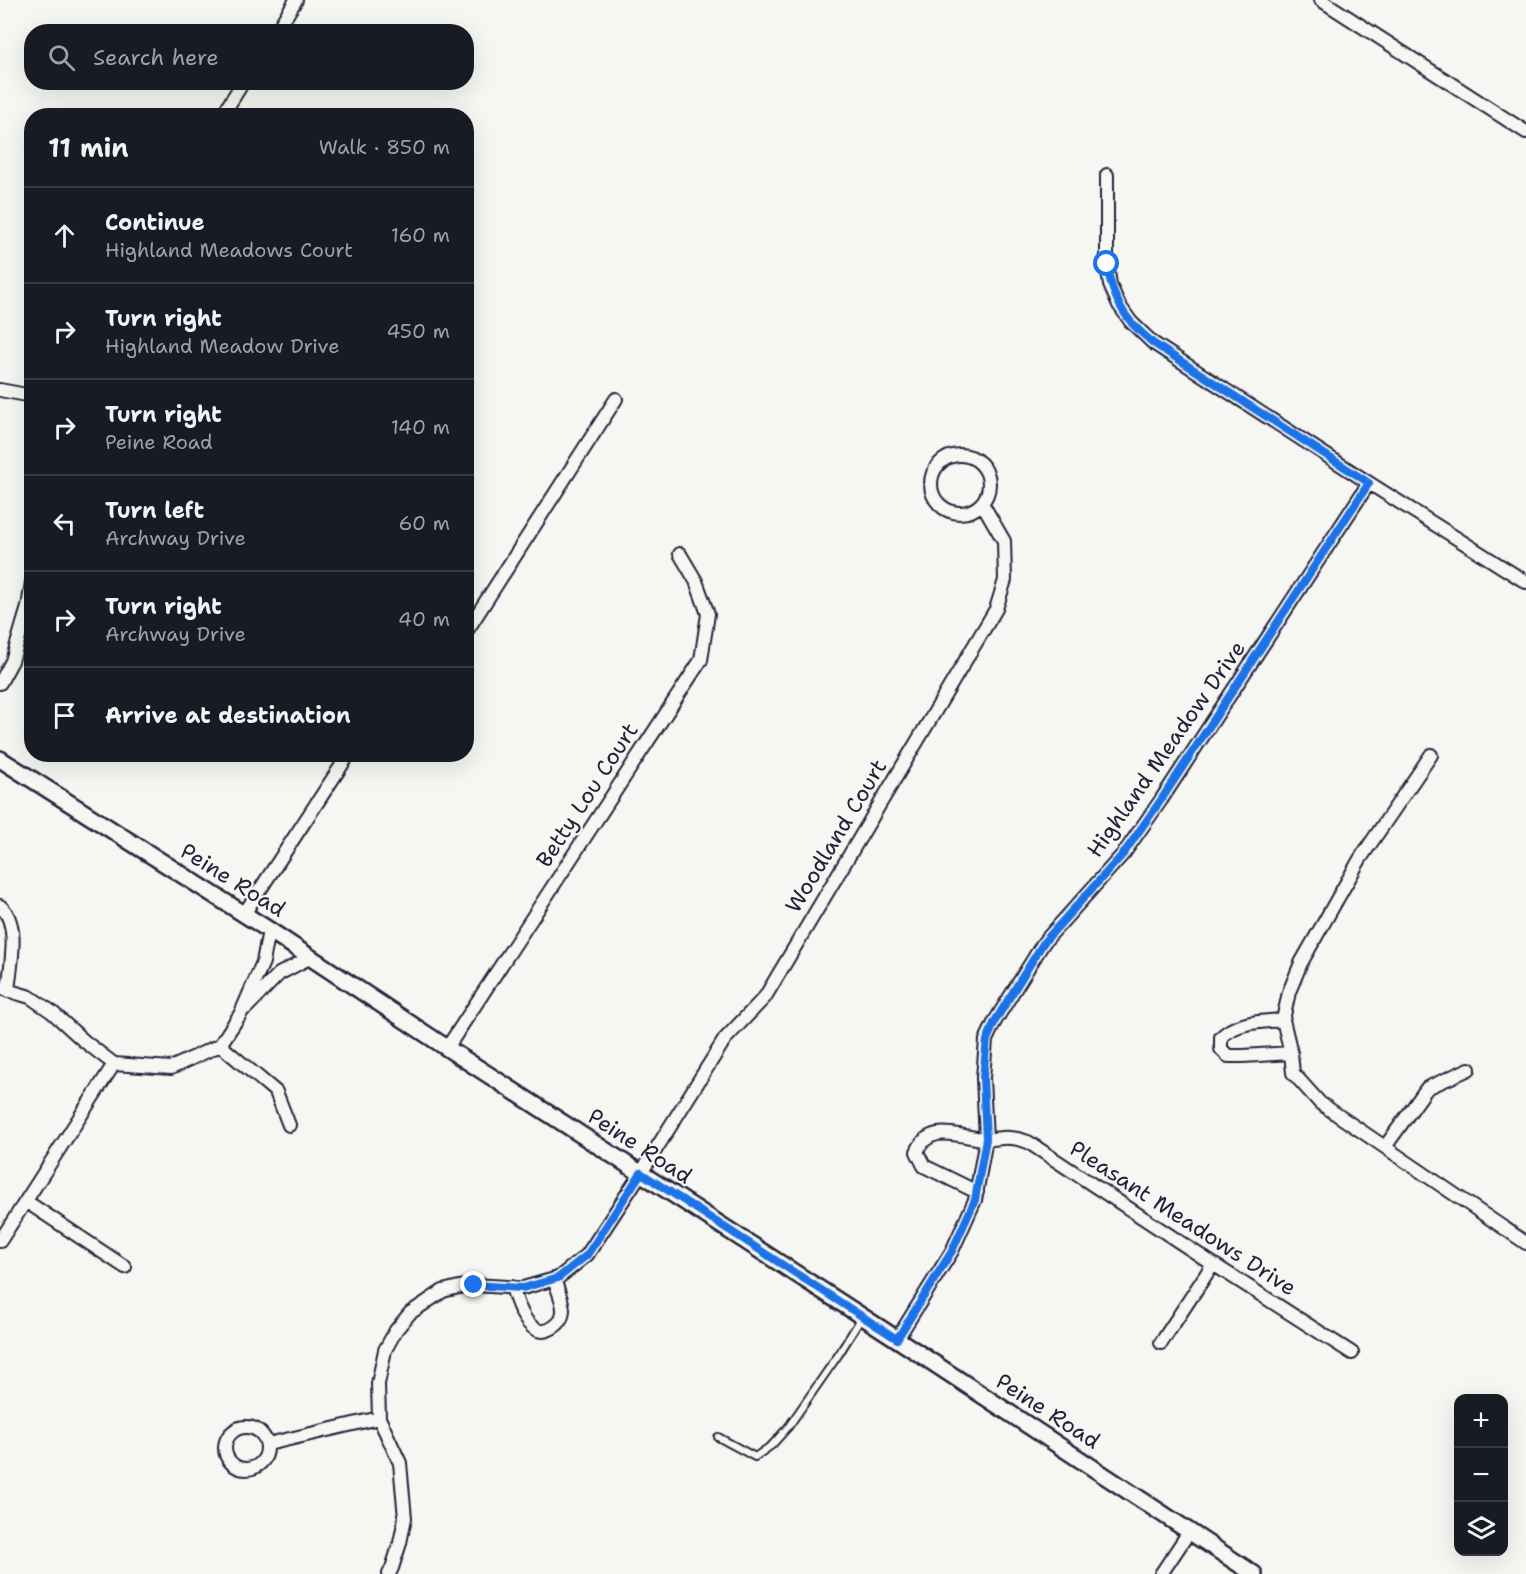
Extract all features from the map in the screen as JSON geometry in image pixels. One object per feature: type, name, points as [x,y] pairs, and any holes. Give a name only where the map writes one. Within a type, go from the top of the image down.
[{"type":"street","points":[[281,24],[296,0]]},
{"type":"street","points":[[1321,0],[1526,132]]},
{"type":"street","points":[[227,108],[238,90]]},
{"type":"street","points":[[1107,175],[1107,264],[1110,285],[1131,322],[1153,343],[1526,582]]},
{"type":"street","points":[[0,390],[24,394]]},
{"type":"street","points":[[474,620],[616,399]]},
{"type":"street","points":[[958,455],[969,456],[979,462],[986,471],[989,482],[988,493],[982,503],[973,510],[962,513],[950,512],[940,506],[931,486],[932,475],[938,465],[947,458],[958,455]]},
{"type":"street","name":"Highland Meadow Drive","points":[[897,1339],[952,1251],[975,1200],[986,1139],[983,1078],[987,1040],[1000,1012],[1044,942],[1124,853],[1161,800],[1369,483]]},
{"type":"street","name":"Woodland Court","points":[[379,1418],[378,1384],[385,1350],[396,1330],[410,1313],[443,1291],[459,1287],[474,1285],[523,1288],[558,1278],[587,1255],[725,1039],[765,997],[996,609],[1005,579],[1004,541],[982,503]]},
{"type":"street","name":"Betty Lou Court","points":[[447,1048],[701,660],[708,614],[696,581],[680,554]]},
{"type":"street","points":[[0,683],[12,661],[24,620]]},
{"type":"street","points":[[1431,755],[1360,859],[1301,963],[1289,992],[1282,1020],[1291,1053],[1293,1073],[1320,1103],[1526,1243]]},
{"type":"street","name":"Peine Road","points":[[0,759],[311,957],[1254,1574]]},
{"type":"street","points":[[244,914],[344,762]]},
{"type":"street","points":[[0,906],[6,911],[11,923],[13,941],[4,989],[30,997],[52,1012],[114,1064],[171,1068],[220,1046],[241,1013],[262,962],[269,930]]},
{"type":"street","points":[[241,1013],[279,974],[311,957]]},
{"type":"street","points":[[1282,1020],[1249,1023],[1228,1030],[1221,1038],[1221,1049],[1228,1056],[1291,1053]]},
{"type":"street","points":[[220,1046],[276,1092],[289,1125]]},
{"type":"street","points":[[0,1241],[114,1064]]},
{"type":"street","points":[[1386,1147],[1427,1088],[1469,1069]]},
{"type":"street","points":[[977,1192],[924,1166],[917,1152],[920,1144],[926,1138],[948,1133],[986,1139]]},
{"type":"street","name":"Pleasant Meadows Drive","points":[[986,1139],[1008,1137],[1028,1142],[1352,1353]]},
{"type":"street","points":[[27,1202],[125,1267]]},
{"type":"street","points":[[1161,1344],[1213,1264]]},
{"type":"street","points":[[512,1287],[519,1308],[531,1327],[539,1331],[548,1330],[562,1317],[563,1308],[554,1279]]},
{"type":"street","points":[[268,1444],[379,1418],[400,1463],[405,1518],[400,1543],[389,1574]]},
{"type":"street","points":[[1161,1574],[1189,1532]]},
{"type":"lane","points":[[718,1437],[755,1457],[772,1444],[805,1404],[862,1316]]},
{"type":"route","points":[[474,1285],[523,1288],[558,1278],[587,1255],[641,1173],[897,1339],[952,1251],[975,1200],[986,1139],[983,1078],[987,1040],[995,1021],[1044,942],[1124,853],[1161,800],[1369,483],[1153,343],[1131,322],[1119,304],[1110,285],[1107,264]]}]
